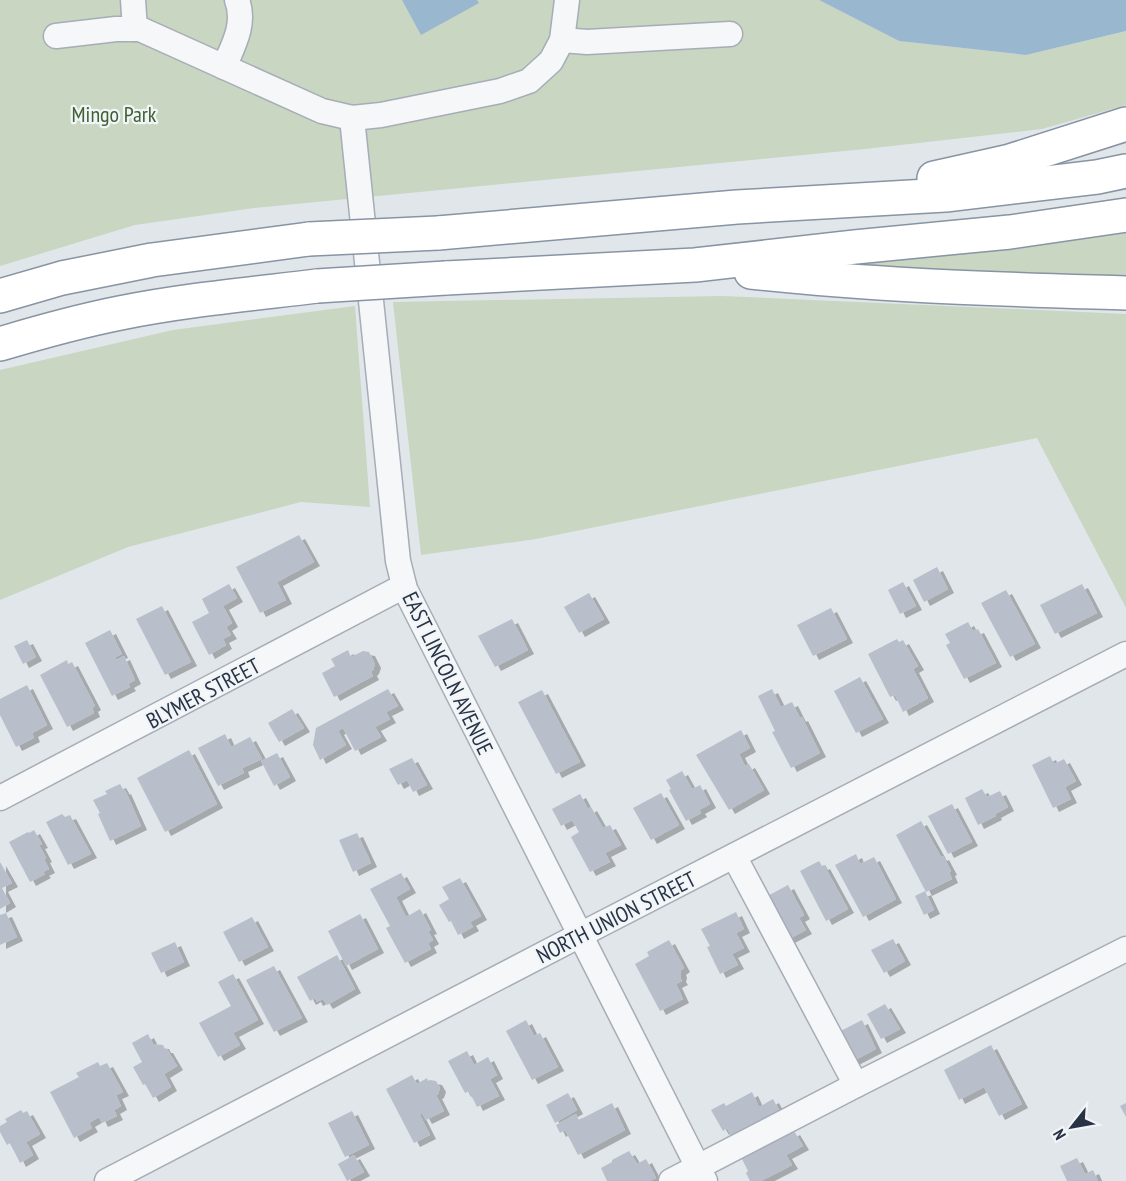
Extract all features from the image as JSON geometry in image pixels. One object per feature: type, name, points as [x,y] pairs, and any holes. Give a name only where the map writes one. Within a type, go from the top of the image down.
[{"type":"highway","points":[[830,202],[1010,161],[1126,124]]},
{"type":"highway","points":[[0,296],[62,278],[152,260],[309,239],[438,232],[726,208],[945,195],[1097,177],[1126,171]]},
{"type":"highway","points":[[0,344],[32,334],[120,314],[175,304],[317,286],[695,265],[1010,232],[1126,215]]},
{"type":"highway","points":[[695,265],[816,279],[912,286],[1126,293]]},
{"type":"street","points":[[133,0],[135,29]]},
{"type":"street","points":[[224,67],[241,26],[237,0]]},
{"type":"street","points":[[56,36],[116,29],[140,29],[322,111],[352,118],[381,115],[500,92],[529,81],[551,61],[562,40],[567,0]]},
{"type":"street","points":[[562,40],[587,42],[730,34]]},
{"type":"street","name":"EAST LINCOLN AVENUE","points":[[352,118],[398,561],[405,586],[458,696],[701,1174]]},
{"type":"street","name":"BLYMER STREET","points":[[0,798],[405,586]]},
{"type":"street","name":"NORTH UNION STREET","points":[[107,1181],[1126,654]]},
{"type":"street","points":[[734,856],[856,1085]]},
{"type":"street","points":[[670,1181],[701,1174],[856,1085],[1126,949]]},
{"type":"green space","name":"Mingo Park","points":[[0,0],[819,0],[899,41],[1026,55],[1126,31],[1126,105],[1042,129],[865,149],[254,208],[135,225],[0,266]]},
{"type":"green space","points":[[1126,233],[1126,284],[852,272],[851,259]]},
{"type":"green space","points":[[722,296],[1126,314],[1126,608],[1037,438],[536,539],[421,555],[393,302]]},
{"type":"green space","points":[[355,306],[370,507],[301,502],[128,547],[0,600],[0,370],[173,330]]},
{"type":"water","points":[[402,0],[477,0],[479,3],[421,35]]},
{"type":"water","points":[[819,0],[1126,0],[1126,31],[1026,55],[899,41]]},
{"type":"building","points":[[299,535],[314,562],[277,582],[286,600],[260,613],[236,567]]},
{"type":"building","points":[[937,567],[948,589],[924,602],[913,580]]},
{"type":"building","points":[[903,582],[916,606],[900,614],[888,590]]},
{"type":"building","points":[[229,584],[237,598],[223,606],[232,623],[226,627],[231,635],[223,639],[226,645],[209,655],[192,622],[209,613],[202,599]]},
{"type":"building","points":[[1082,584],[1097,613],[1055,634],[1040,605]]},
{"type":"building","points":[[1006,590],[1035,644],[1010,657],[981,603]]},
{"type":"building","points":[[589,593],[604,619],[579,633],[564,607]]},
{"type":"building","points":[[162,606],[191,662],[165,675],[136,619]]},
{"type":"building","points":[[831,608],[847,639],[813,656],[797,625]]},
{"type":"building","points":[[512,619],[528,650],[495,667],[478,636]]},
{"type":"building","points":[[968,622],[973,631],[978,629],[996,663],[964,679],[946,645],[950,643],[945,634]]},
{"type":"building","points":[[110,630],[122,654],[115,657],[116,660],[124,656],[135,680],[128,684],[130,687],[112,696],[85,643]]},
{"type":"building","points":[[897,639],[899,642],[903,640],[918,666],[913,669],[928,698],[903,712],[895,695],[890,697],[868,654]]},
{"type":"building","points":[[27,640],[36,657],[23,664],[14,646]]},
{"type":"building","points":[[348,650],[351,657],[363,651],[369,652],[375,664],[371,672],[373,676],[334,697],[322,673],[335,666],[331,659]]},
{"type":"building","points":[[67,660],[68,664],[72,662],[95,706],[92,708],[94,713],[67,727],[40,675]]},
{"type":"building","points":[[860,677],[883,719],[856,733],[834,691]]},
{"type":"building","points":[[27,685],[47,725],[32,733],[34,738],[16,747],[0,715],[0,699]]},
{"type":"building","points":[[388,689],[398,706],[386,712],[390,719],[375,727],[381,737],[355,751],[343,728],[338,731],[346,745],[320,760],[313,745],[316,728]]},
{"type":"building","points":[[772,689],[781,707],[792,702],[820,753],[791,768],[772,732],[775,731],[758,696]]},
{"type":"building","points":[[542,690],[580,762],[556,774],[518,702]]},
{"type":"building","points":[[292,709],[304,728],[279,742],[268,723]]},
{"type":"building","points":[[741,730],[750,748],[739,754],[745,766],[749,764],[764,790],[729,810],[696,755]]},
{"type":"building","points":[[225,734],[231,747],[250,737],[262,759],[242,768],[244,773],[218,786],[198,748]]},
{"type":"building","points":[[189,750],[217,804],[165,832],[137,778]]},
{"type":"building","points":[[277,753],[290,777],[274,786],[261,761]]},
{"type":"building","points":[[1050,756],[1054,764],[1064,759],[1076,781],[1065,787],[1071,799],[1053,808],[1032,765]]},
{"type":"building","points":[[412,758],[427,785],[413,792],[407,780],[398,785],[389,769]]},
{"type":"building","points":[[682,771],[692,789],[700,785],[710,804],[699,810],[701,813],[686,821],[666,780]]},
{"type":"building","points":[[120,784],[141,826],[110,841],[93,800],[107,794],[105,791]]},
{"type":"building","points":[[982,789],[987,797],[1000,791],[1008,807],[978,825],[965,798]]},
{"type":"building","points":[[661,793],[679,825],[651,840],[633,808]]},
{"type":"building","points":[[580,794],[588,809],[591,807],[603,828],[610,825],[621,845],[605,853],[610,862],[590,872],[571,837],[579,832],[572,820],[561,826],[552,809]]},
{"type":"building","points":[[952,804],[972,842],[948,854],[928,816]]},
{"type":"building","points":[[62,814],[65,817],[70,815],[91,854],[68,865],[46,822]]},
{"type":"building","points":[[921,821],[941,857],[943,856],[951,871],[949,872],[952,879],[926,892],[896,835]]},
{"type":"building","points":[[34,830],[42,844],[39,845],[49,869],[43,872],[45,874],[30,882],[9,842]]},
{"type":"building","points":[[357,833],[371,863],[353,872],[339,840]]},
{"type":"building","points":[[856,854],[860,864],[874,857],[896,899],[863,917],[835,865]]},
{"type":"building","points":[[819,861],[822,866],[824,865],[848,909],[826,921],[800,871]]},
{"type":"building","points":[[0,862],[12,883],[2,888],[10,903],[0,909]]},
{"type":"building","points":[[401,873],[410,889],[396,897],[406,917],[420,909],[431,930],[428,931],[433,940],[428,943],[431,949],[405,963],[386,928],[390,926],[370,889]]},
{"type":"building","points":[[460,878],[481,916],[470,922],[473,927],[458,935],[439,905],[449,899],[442,887]]},
{"type":"building","points":[[788,885],[804,915],[799,918],[806,930],[785,941],[762,899]]},
{"type":"building","points":[[925,891],[934,910],[924,915],[915,896]]},
{"type":"building","points":[[736,912],[744,929],[736,933],[744,948],[732,954],[738,965],[720,974],[701,929]]},
{"type":"building","points":[[6,913],[17,937],[0,945],[0,915]]},
{"type":"building","points":[[360,914],[378,949],[346,966],[328,931]]},
{"type":"building","points":[[252,917],[268,947],[239,962],[223,932]]},
{"type":"building","points":[[893,939],[905,961],[884,973],[871,950]]},
{"type":"building","points":[[669,940],[684,968],[680,971],[682,981],[676,984],[683,999],[660,1011],[635,964],[649,956],[647,952]]},
{"type":"building","points":[[175,942],[184,962],[161,973],[151,953]]},
{"type":"building","points":[[337,955],[355,989],[327,1005],[323,999],[317,1002],[315,998],[310,1001],[297,977]]},
{"type":"building","points":[[274,966],[302,1018],[274,1032],[246,980]]},
{"type":"building","points":[[233,974],[258,1020],[233,1033],[240,1045],[218,1057],[199,1023],[231,1006],[218,982]]},
{"type":"building","points":[[885,1004],[900,1029],[881,1039],[867,1014]]},
{"type":"building","points":[[526,1020],[534,1036],[540,1033],[558,1067],[532,1080],[506,1031]]},
{"type":"building","points":[[862,1020],[876,1049],[849,1063],[835,1034]]},
{"type":"building","points":[[148,1034],[153,1044],[163,1045],[167,1049],[177,1066],[164,1074],[171,1087],[153,1098],[133,1067],[142,1062],[132,1043]]},
{"type":"building","points":[[991,1045],[1022,1104],[999,1116],[984,1087],[959,1100],[944,1070]]},
{"type":"building","points":[[467,1051],[474,1065],[488,1057],[497,1075],[490,1079],[499,1096],[477,1107],[469,1091],[465,1093],[448,1061]]},
{"type":"building","points":[[98,1062],[100,1066],[107,1063],[123,1092],[116,1095],[121,1106],[114,1110],[117,1116],[102,1123],[99,1117],[89,1123],[92,1128],[74,1138],[50,1092],[79,1077],[76,1073]]},
{"type":"building","points":[[412,1075],[417,1084],[427,1078],[428,1081],[436,1081],[440,1088],[436,1095],[444,1111],[426,1120],[422,1113],[420,1115],[430,1135],[414,1143],[386,1089]]},
{"type":"building","points":[[752,1092],[759,1107],[773,1099],[781,1114],[733,1140],[727,1128],[723,1131],[711,1110],[724,1103],[726,1106]]},
{"type":"building","points":[[568,1093],[577,1110],[555,1123],[546,1105]]},
{"type":"building","points":[[612,1103],[625,1130],[578,1155],[565,1130],[560,1133],[556,1125],[576,1114],[579,1120]]},
{"type":"building","points":[[1126,1103],[1126,1117],[1120,1106]]},
{"type":"building","points":[[21,1110],[23,1113],[27,1111],[40,1134],[26,1142],[33,1155],[20,1163],[10,1143],[7,1145],[0,1132],[0,1126],[7,1122],[5,1119]]},
{"type":"building","points":[[352,1111],[369,1145],[345,1157],[328,1123]]},
{"type":"building","points":[[794,1131],[803,1146],[786,1155],[792,1165],[761,1181],[750,1181],[742,1159]]},
{"type":"building","points":[[629,1151],[637,1164],[646,1159],[656,1178],[650,1181],[607,1181],[601,1168]]},
{"type":"building","points":[[354,1155],[364,1172],[347,1181],[338,1164]]},
{"type":"building","points":[[1077,1158],[1085,1174],[1093,1170],[1098,1181],[1067,1181],[1060,1166]]}]
